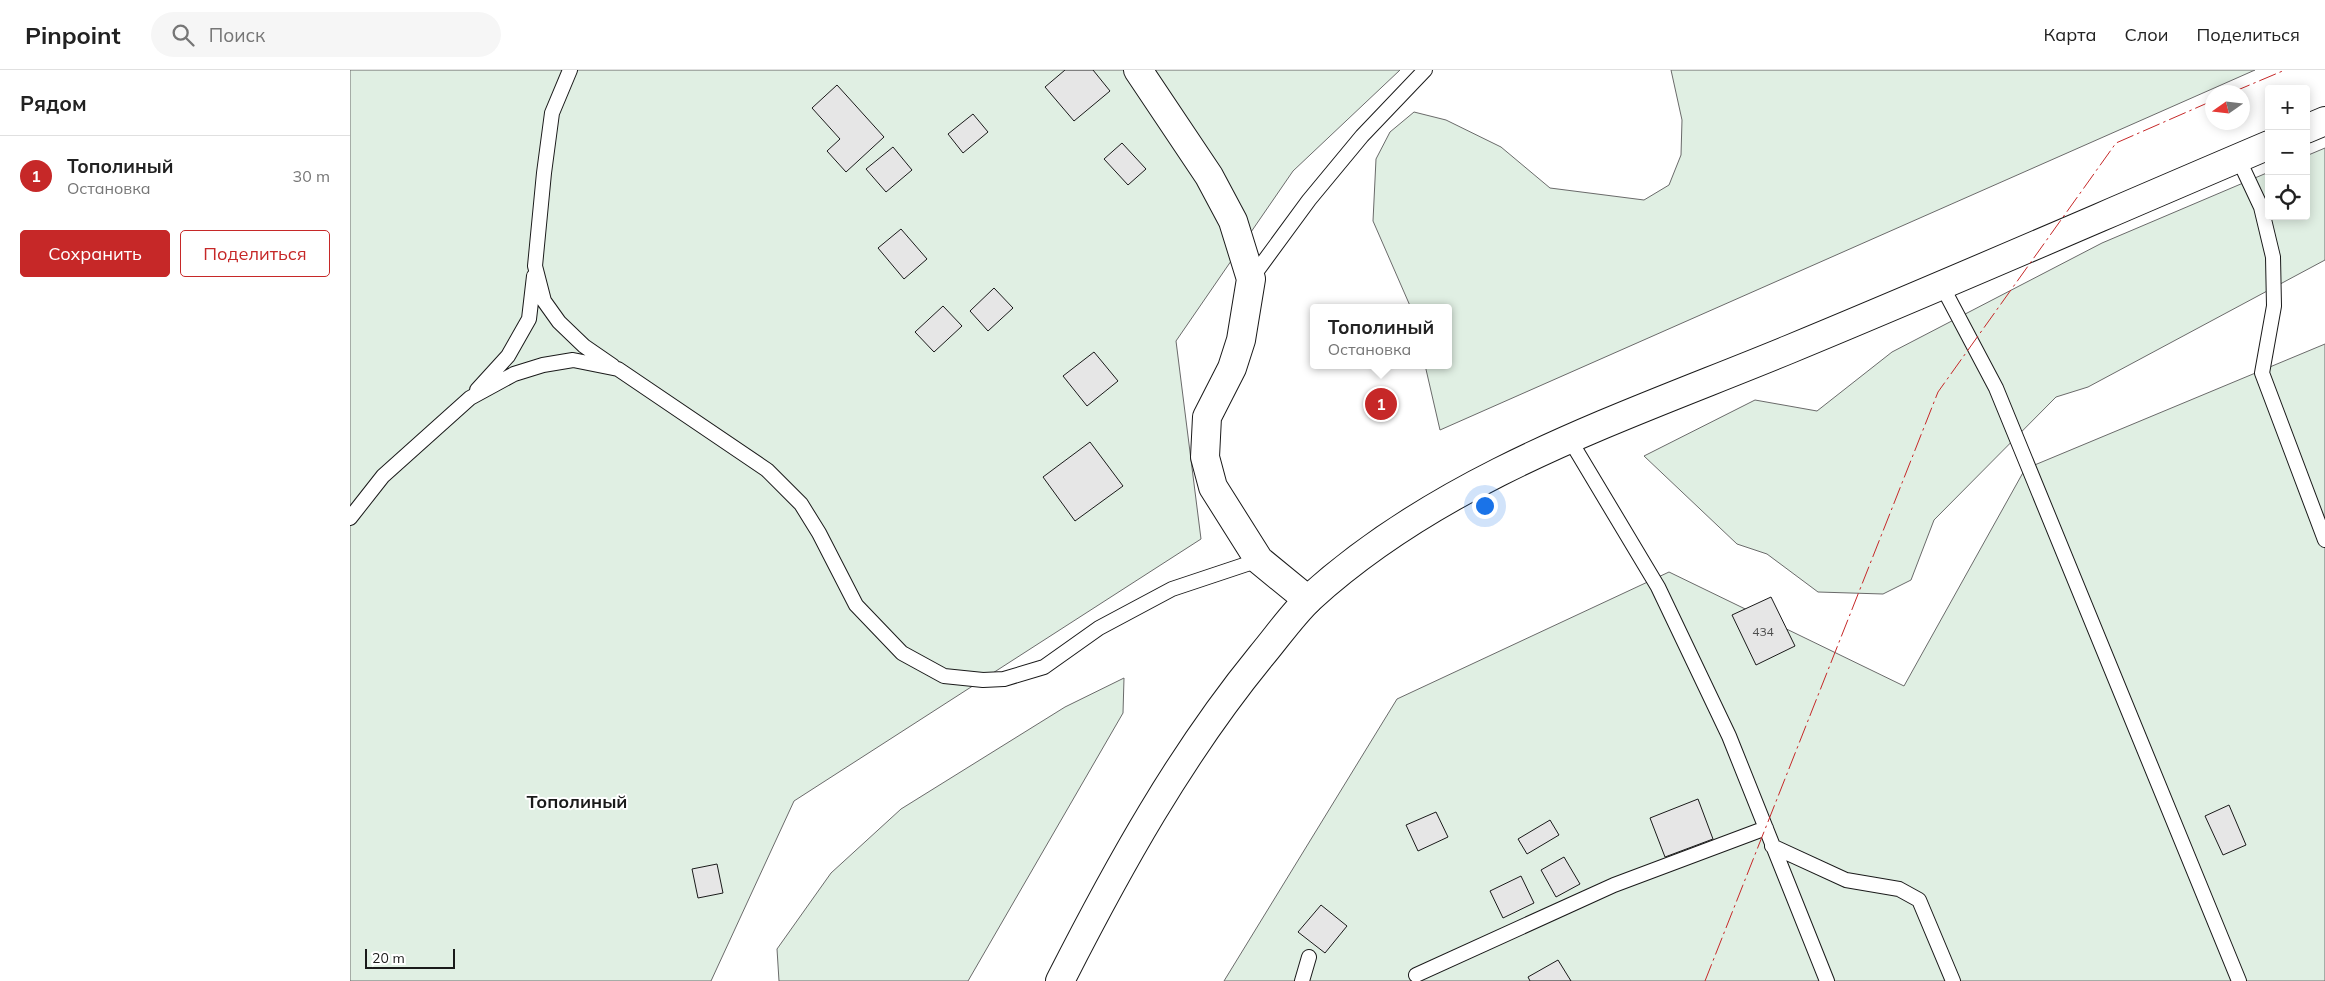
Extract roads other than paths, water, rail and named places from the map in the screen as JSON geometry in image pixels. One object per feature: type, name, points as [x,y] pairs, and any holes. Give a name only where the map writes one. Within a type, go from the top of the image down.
[{"type":"street","points":[[1138,70],[1217,191],[1233,221],[1251,279],[1241,340],[1232,368],[1207,417],[1205,457],[1213,487],[1259,560],[1308,600]]},
{"type":"street","points":[[2310,127],[2325,120]]},
{"type":"street","points":[[1060,981],[1107,890],[1176,774],[1229,695],[1308,600],[1372,548],[1453,494],[1570,440],[1942,286],[2265,147]]},
{"type":"lane","points":[[350,518],[383,476],[470,398],[508,356],[529,319],[542,182],[552,113],[570,70]]},
{"type":"lane","points":[[1251,279],[1309,200],[1362,136],[1425,70]]},
{"type":"lane","points":[[2238,158],[2261,207],[2273,257],[2274,306],[2262,373],[2325,540]]},
{"type":"lane","points":[[535,266],[544,301],[559,322],[584,346],[767,470],[801,504],[819,533],[856,605],[902,653],[944,676],[983,680],[1004,679],[1044,667],[1099,628],[1172,589],[1259,560]]},
{"type":"lane","points":[[1942,286],[1996,388],[2238,981]]},
{"type":"lane","points":[[470,398],[514,374],[543,365],[573,360],[618,369]]},
{"type":"lane","points":[[1570,440],[1658,587],[1729,736],[1827,981]]},
{"type":"lane","points":[[1416,975],[1614,885],[1766,828]]},
{"type":"lane","points":[[1772,846],[1846,880],[1898,888],[1918,900],[1953,981]]},
{"type":"lane","points":[[1302,981],[1309,957]]},
{"type":"place","name":"Тополиный","points":[[1381,404]]},
{"type":"district","name":"Тополиный","points":[[577,801]]}]
